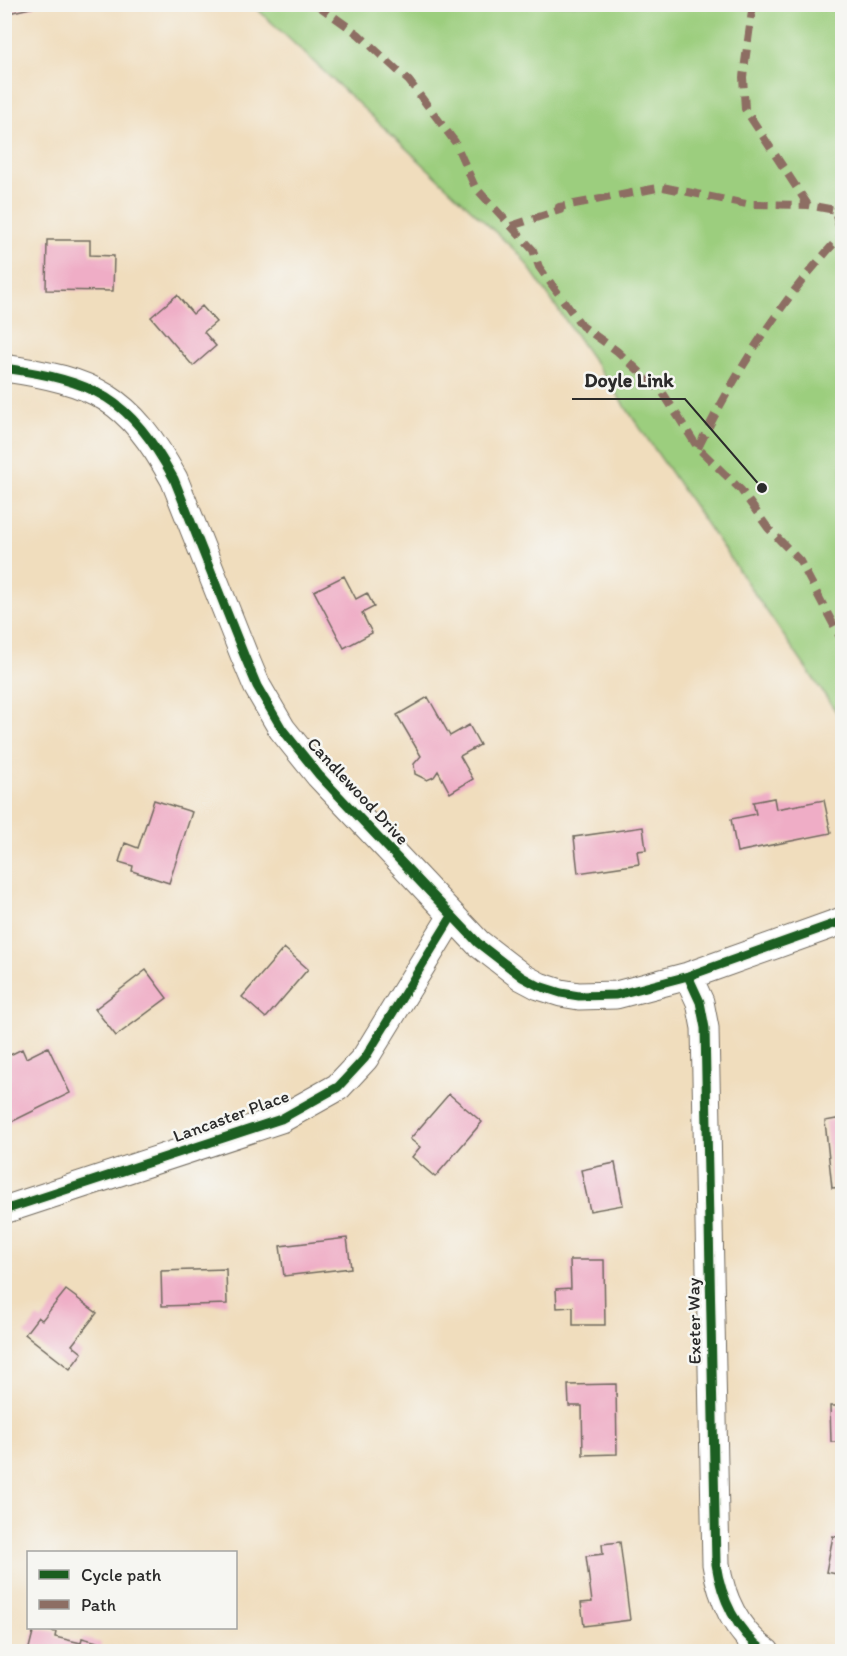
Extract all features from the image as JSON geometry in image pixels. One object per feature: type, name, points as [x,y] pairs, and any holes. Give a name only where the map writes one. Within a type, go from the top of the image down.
[{"type":"street","name":"Candlewood Drive","points":[[4,368],[51,376],[92,389],[132,416],[148,435],[174,478],[252,676],[282,729],[319,775],[452,916],[500,962],[539,986],[561,993],[579,996],[616,995],[688,976],[843,921]]},
{"type":"street","name":"Lancaster Place","points":[[4,1210],[281,1119],[338,1087],[365,1058],[452,916]]},
{"type":"street","name":"Exeter Way","points":[[688,976],[700,1002],[705,1028],[716,1564],[726,1603],[748,1636],[766,1652]]},
{"type":"green space","points":[[253,5],[842,5],[842,720],[521,256]]},
{"type":"building","points":[[4,4],[35,4],[35,7],[4,14]]},
{"type":"building","points":[[47,240],[90,240],[90,255],[114,256],[113,291],[46,290]]},
{"type":"building","points":[[177,295],[193,314],[202,306],[216,322],[204,332],[216,346],[193,366],[151,317]]},
{"type":"building","points":[[344,576],[356,599],[367,593],[374,607],[362,613],[372,633],[344,648],[314,591]]},
{"type":"building","points":[[428,697],[450,736],[469,725],[480,745],[460,756],[473,779],[450,793],[438,771],[434,777],[427,780],[415,774],[414,764],[421,756],[397,715]]},
{"type":"building","points":[[774,798],[776,809],[824,800],[831,833],[737,852],[731,819],[756,814],[753,802]]},
{"type":"building","points":[[154,800],[192,812],[169,883],[132,871],[133,866],[119,862],[125,843],[138,848]]},
{"type":"building","points":[[643,827],[646,850],[637,851],[639,864],[578,873],[574,837]]},
{"type":"building","points":[[284,948],[308,969],[266,1018],[242,997]]},
{"type":"building","points":[[146,970],[167,998],[116,1036],[95,1009]]},
{"type":"building","points":[[48,1047],[70,1093],[7,1124],[4,1058],[22,1049],[26,1058]]},
{"type":"building","points":[[449,1094],[482,1122],[435,1177],[412,1157],[420,1147],[410,1139]]},
{"type":"building","points":[[842,1118],[842,1187],[832,1188],[825,1121]]},
{"type":"building","points":[[615,1163],[623,1205],[590,1211],[581,1170]]},
{"type":"building","points":[[347,1238],[351,1268],[284,1276],[280,1246]]},
{"type":"building","points":[[570,1260],[604,1260],[605,1325],[573,1325],[573,1307],[557,1308],[556,1289],[571,1288]]},
{"type":"building","points":[[226,1269],[227,1304],[162,1306],[161,1271]]},
{"type":"building","points":[[66,1290],[97,1313],[72,1345],[82,1353],[70,1369],[25,1334],[38,1317],[42,1320]]},
{"type":"building","points":[[616,1384],[617,1454],[583,1455],[582,1406],[569,1406],[568,1385]]},
{"type":"building","points":[[830,1406],[842,1406],[842,1442],[831,1442]]},
{"type":"building","points":[[833,1536],[842,1538],[842,1575],[826,1572]]},
{"type":"building","points":[[620,1542],[630,1620],[584,1626],[581,1603],[592,1602],[586,1556],[603,1554],[602,1544]]},
{"type":"building","points":[[34,1629],[56,1632],[55,1637],[81,1643],[82,1638],[101,1643],[99,1652],[28,1652]]},
{"type":"marked path","points":[[316,4],[358,34],[409,81],[455,142],[475,187],[533,250],[539,267],[582,326],[617,351],[663,393],[698,448],[741,490],[768,528],[800,561],[842,641]]},
{"type":"marked path","points":[[753,4],[743,77],[745,109],[808,205],[835,210],[842,239]]},
{"type":"marked path","points":[[511,226],[560,210],[559,207],[663,187],[746,204],[808,205]]},
{"type":"marked path","points":[[698,448],[728,391],[761,337],[798,286],[840,237]]},
{"type":"cycle path","points":[[4,368],[63,379],[86,387],[124,411],[141,429],[158,451],[174,479],[257,686],[282,729],[319,775],[478,943],[522,977],[539,986],[561,993],[579,996],[616,995],[688,976],[842,921]]},
{"type":"cycle path","points":[[4,1210],[281,1119],[338,1087],[365,1058],[452,916]]},
{"type":"cycle path","points":[[688,976],[700,1002],[705,1028],[716,1564],[726,1601],[738,1624],[755,1644],[766,1652]]},
{"type":"place","name":"Doyle Link","points":[[762,488]]}]
